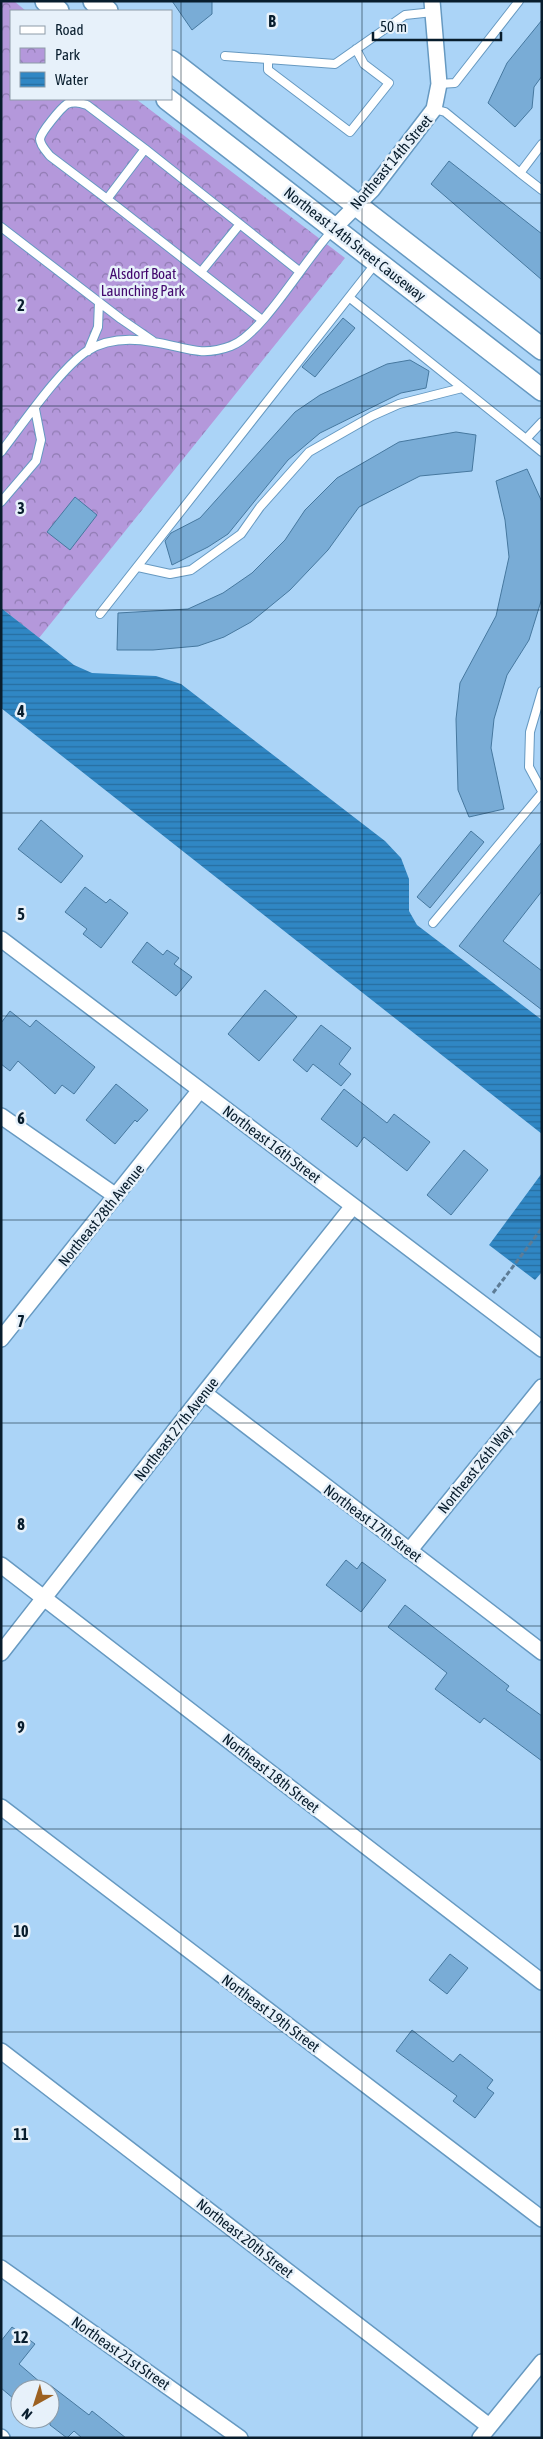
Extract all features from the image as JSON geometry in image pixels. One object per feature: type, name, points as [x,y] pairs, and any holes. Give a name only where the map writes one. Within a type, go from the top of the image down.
[{"type":"main road","points":[[46,1],[57,10]]},
{"type":"main road","points":[[94,1],[106,10]]},
{"type":"main road","points":[[172,62],[542,349]]},
{"type":"main road","name":"Northeast 14th Street Causeway","points":[[169,100],[542,390]]},
{"type":"street","name":"Northeast 14th Street","points":[[334,228],[372,190],[434,109],[439,84],[433,7]]},
{"type":"street","name":"Northeast 16th Street","points":[[1,939],[542,1349]]},
{"type":"street","name":"Northeast 28th Avenue","points":[[1,1339],[200,1090]]},
{"type":"street","points":[[1,1116],[116,1196]]},
{"type":"street","name":"Northeast 27th Avenue","points":[[1,1653],[353,1206]]},
{"type":"street","name":"Northeast 26th Way","points":[[409,1551],[542,1387]]},
{"type":"street","name":"Northeast 17th Street","points":[[204,1393],[542,1652]]},
{"type":"street","name":"Northeast 18th Street","points":[[1,1565],[542,1982]]},
{"type":"street","name":"Northeast 19th Street","points":[[1,1807],[542,2219]]},
{"type":"street","name":"Northeast 20th Street","points":[[1,2051],[484,2432]]},
{"type":"street","name":"Northeast 21st Street","points":[[1,2268],[240,2438]]},
{"type":"street","points":[[484,2432],[542,2362]]},
{"type":"lane","points":[[439,84],[455,83],[519,1]]},
{"type":"lane","points":[[225,56],[336,64],[405,15],[433,7]]},
{"type":"lane","points":[[268,59],[268,70],[350,132],[389,83],[364,64],[356,49]]},
{"type":"lane","points":[[262,320],[50,156],[43,148],[40,139],[43,133],[68,104],[77,102],[87,105],[299,270]]},
{"type":"lane","points":[[434,109],[445,112],[542,190]]},
{"type":"lane","points":[[520,173],[542,144]]},
{"type":"lane","points":[[107,199],[145,149]]},
{"type":"lane","points":[[201,272],[240,224]]},
{"type":"lane","points":[[1,227],[155,342]]},
{"type":"lane","points":[[1,452],[59,379],[88,351],[100,344],[128,339],[155,342],[179,349],[208,352],[232,346],[256,328],[299,270],[334,228]]},
{"type":"lane","points":[[100,614],[377,262]]},
{"type":"lane","points":[[350,298],[542,452]]},
{"type":"lane","points":[[88,351],[98,327],[99,302]]},
{"type":"lane","points":[[138,567],[170,574],[191,570],[241,534],[260,507],[309,452],[372,416],[399,404],[462,388]]},
{"type":"lane","points":[[1,502],[36,461],[41,440],[35,409]]},
{"type":"lane","points":[[526,439],[542,422]]},
{"type":"lane","points":[[433,923],[542,792],[529,767],[530,732],[542,691]]},
{"type":"path","points":[[484,1305],[542,1228]]},
{"type":"green space","name":"Alsdorf Boat Launching Park","points":[[1,1],[14,1],[25,10],[10,10],[10,100],[137,100],[345,258],[39,638],[1,608]]},
{"type":"water","points":[[1,608],[74,665],[92,673],[156,676],[181,684],[385,841],[401,858],[409,879],[409,911],[417,925],[542,1020],[542,1134],[1,708]]},
{"type":"water","points":[[542,1173],[542,1272],[535,1280],[489,1245]]},
{"type":"building","points":[[172,1],[212,1],[212,14],[192,30]]},
{"type":"building","points":[[542,20],[542,76],[534,87],[532,108],[515,127],[488,103],[507,63]]},
{"type":"building","points":[[449,161],[542,234],[542,280],[431,184]]},
{"type":"building","points":[[343,318],[355,328],[315,377],[302,367]]},
{"type":"building","points":[[410,360],[429,371],[426,388],[401,393],[320,433],[288,460],[228,534],[208,547],[172,565],[165,541],[171,533],[200,518],[295,412],[320,395],[387,364]]},
{"type":"building","points":[[456,432],[476,435],[472,471],[420,476],[359,507],[328,550],[290,590],[251,622],[224,637],[198,646],[153,650],[117,650],[118,613],[188,609],[223,593],[252,573],[285,540],[305,510],[337,478],[399,442]]},
{"type":"building","points":[[527,469],[542,502],[542,598],[529,640],[507,675],[494,719],[491,748],[504,809],[469,817],[458,790],[456,719],[460,683],[496,616],[509,557],[505,520],[496,481]]},
{"type":"building","points":[[75,497],[97,515],[70,550],[47,532]]},
{"type":"building","points":[[41,820],[83,856],[61,883],[18,849]]},
{"type":"building","points":[[471,831],[484,842],[430,908],[417,897]]},
{"type":"building","points":[[542,842],[542,891],[503,941],[542,971],[542,1010],[459,946]]},
{"type":"building","points":[[85,887],[106,903],[110,899],[128,913],[101,948],[83,934],[87,929],[65,912]]},
{"type":"building","points":[[147,942],[163,955],[167,950],[179,958],[174,964],[192,977],[176,996],[132,962]]},
{"type":"building","points":[[265,990],[297,1017],[259,1061],[228,1034]]},
{"type":"building","points":[[10,1011],[30,1027],[36,1020],[95,1067],[74,1094],[62,1085],[55,1094],[18,1061],[10,1071],[1,1064],[1,1023]]},
{"type":"building","points":[[321,1025],[351,1048],[339,1064],[351,1074],[341,1086],[313,1064],[307,1072],[293,1060]]},
{"type":"building","points":[[116,1084],[148,1110],[137,1122],[135,1120],[115,1144],[86,1120]]},
{"type":"building","points":[[344,1089],[387,1123],[394,1114],[430,1142],[407,1171],[364,1137],[357,1147],[321,1119]]},
{"type":"building","points":[[464,1150],[488,1170],[451,1215],[427,1195]]},
{"type":"building","points":[[346,1560],[357,1569],[362,1562],[386,1580],[361,1612],[326,1585]]},
{"type":"building","points":[[405,1605],[509,1686],[506,1690],[542,1716],[542,1761],[484,1718],[480,1723],[435,1689],[447,1673],[388,1627]]},
{"type":"building","points":[[450,1954],[468,1968],[447,1994],[429,1980]]},
{"type":"building","points":[[412,2030],[453,2062],[460,2054],[493,2080],[487,2088],[494,2093],[475,2118],[453,2101],[457,2096],[396,2051]]},
{"type":"building","points":[[12,2327],[35,2344],[19,2364],[36,2379],[10,2379],[10,2396],[1,2388],[1,2341]]},
{"type":"building","points":[[60,2393],[89,2415],[92,2411],[126,2438],[82,2438],[74,2431],[67,2438],[55,2429],[60,2429]]}]
